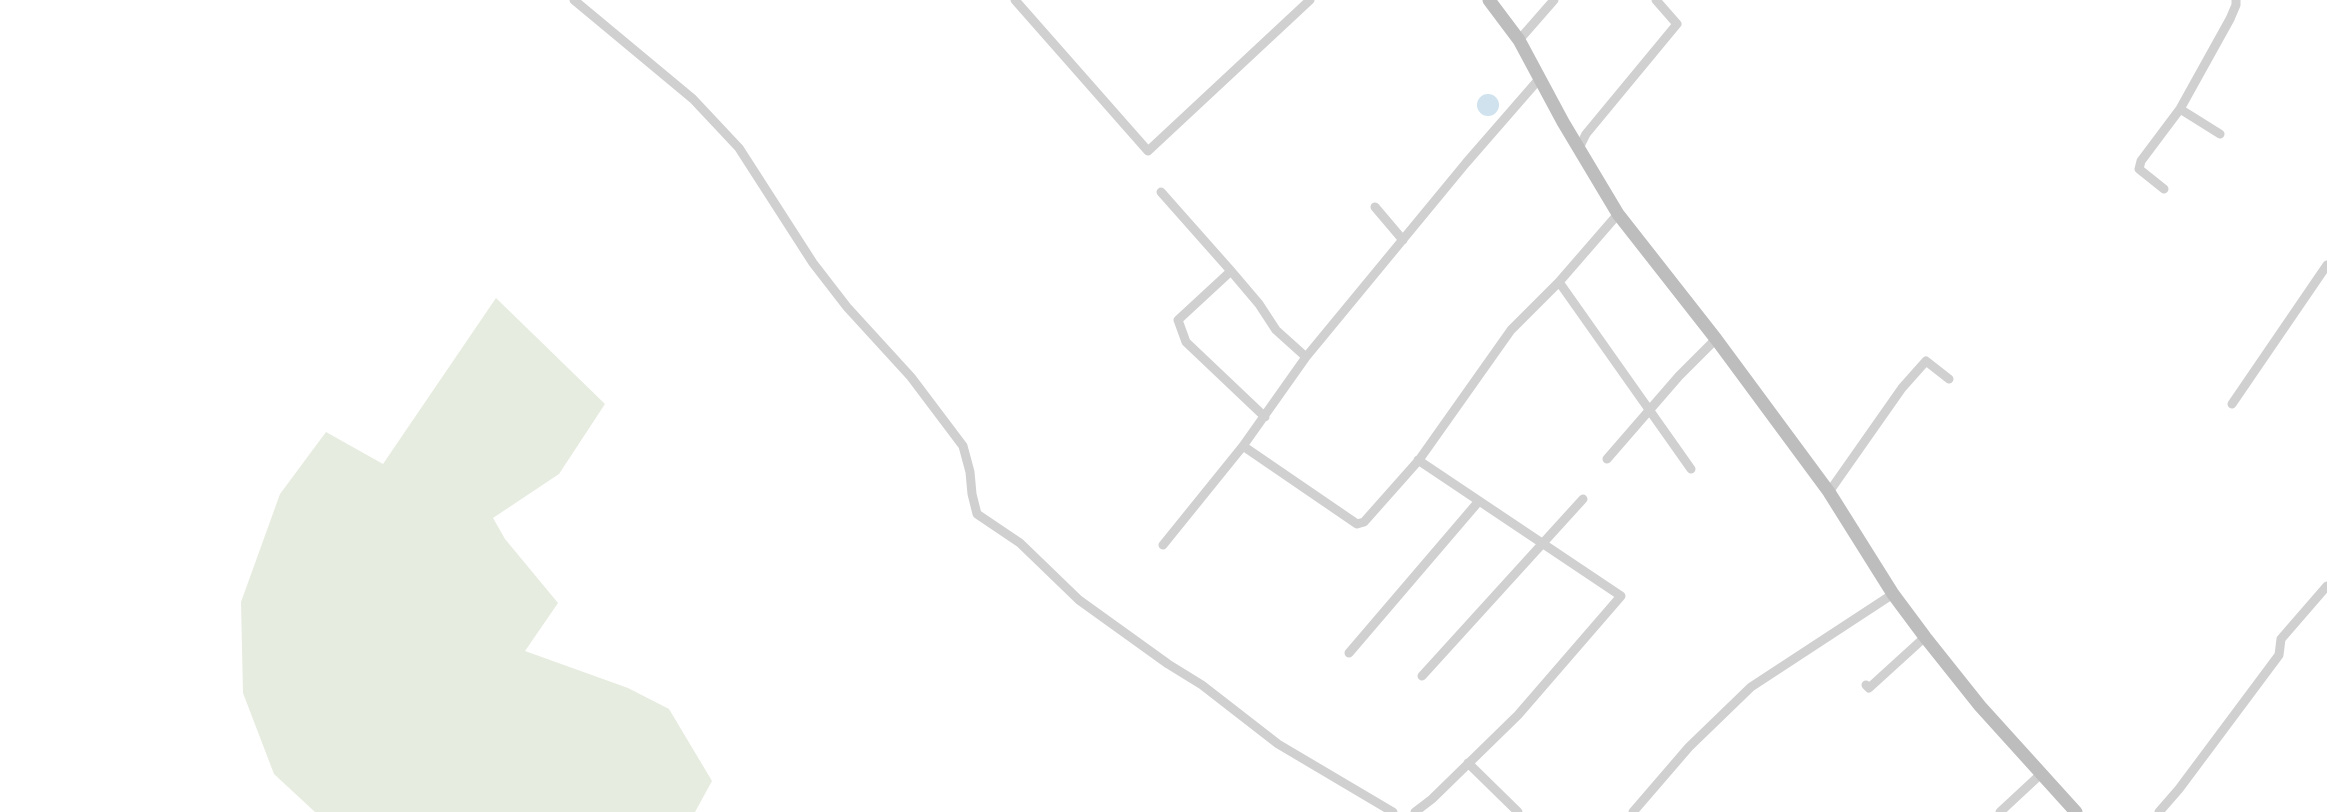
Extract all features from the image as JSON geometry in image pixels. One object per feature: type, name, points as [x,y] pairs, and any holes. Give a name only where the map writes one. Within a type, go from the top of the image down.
[{"type":"main road","points":[[1489,0],[1519,40],[1578,148],[1618,214],[1716,339],[1830,492],[1894,594],[1925,637],[1980,706],[2076,812]]},
{"type":"street","points":[[574,0],[692,99],[740,148],[814,263],[847,308],[911,377],[963,446],[970,472],[972,494],[977,514],[1020,543],[1080,600],[1168,664],[1202,684],[1278,744],[1393,812]]},
{"type":"street","points":[[1015,0],[1148,151],[1310,0]]},
{"type":"street","points":[[1519,40],[1554,0]]},
{"type":"street","points":[[1578,148],[1586,134],[1677,24],[1656,0]]},
{"type":"street","points":[[2164,189],[2139,169],[2142,162],[2180,109],[2230,19],[2236,5],[2236,0]]},
{"type":"street","points":[[1163,545],[1243,446],[1306,356],[1540,78]]},
{"type":"street","points":[[2180,109],[2220,134]]},
{"type":"street","points":[[1161,192],[1231,270],[1259,304],[1276,330],[1306,356]]},
{"type":"street","points":[[1376,207],[1403,240]]},
{"type":"street","points":[[1243,446],[1357,524],[1364,522],[1418,460],[1511,330],[1559,282],[1618,214]]},
{"type":"street","points":[[2232,404],[2327,266]]},
{"type":"street","points":[[1231,270],[1178,320],[1186,342],[1265,416]]},
{"type":"street","points":[[1559,282],[1691,469]]},
{"type":"street","points":[[1607,459],[1649,410],[1716,339]]},
{"type":"street","points":[[1830,492],[1902,388],[1926,361],[1949,379]]},
{"type":"street","points":[[1415,812],[1518,715],[1621,596],[1418,460]]},
{"type":"street","points":[[1422,676],[1583,499]]},
{"type":"street","points":[[1349,654],[1479,501]]},
{"type":"street","points":[[2159,812],[2179,789],[2279,655],[2281,639],[2327,586]]},
{"type":"street","points":[[1633,812],[1689,747],[1751,687],[1894,594]]},
{"type":"street","points":[[1866,684],[1869,688],[1925,637]]},
{"type":"street","points":[[1468,763],[1518,812]]},
{"type":"street","points":[[2000,812],[2042,773]]},
{"type":"shaded area","points":[[496,298],[605,404],[559,474],[493,518],[505,539],[558,603],[525,651],[628,688],[669,709],[712,781],[695,812],[315,812],[274,774],[243,693],[241,602],[280,494],[326,432],[383,464]]},
{"type":"water","points":[[1488,94],[1492,95],[1498,101],[1498,109],[1492,115],[1488,116],[1484,115],[1478,109],[1477,105],[1478,101],[1484,95]]}]
